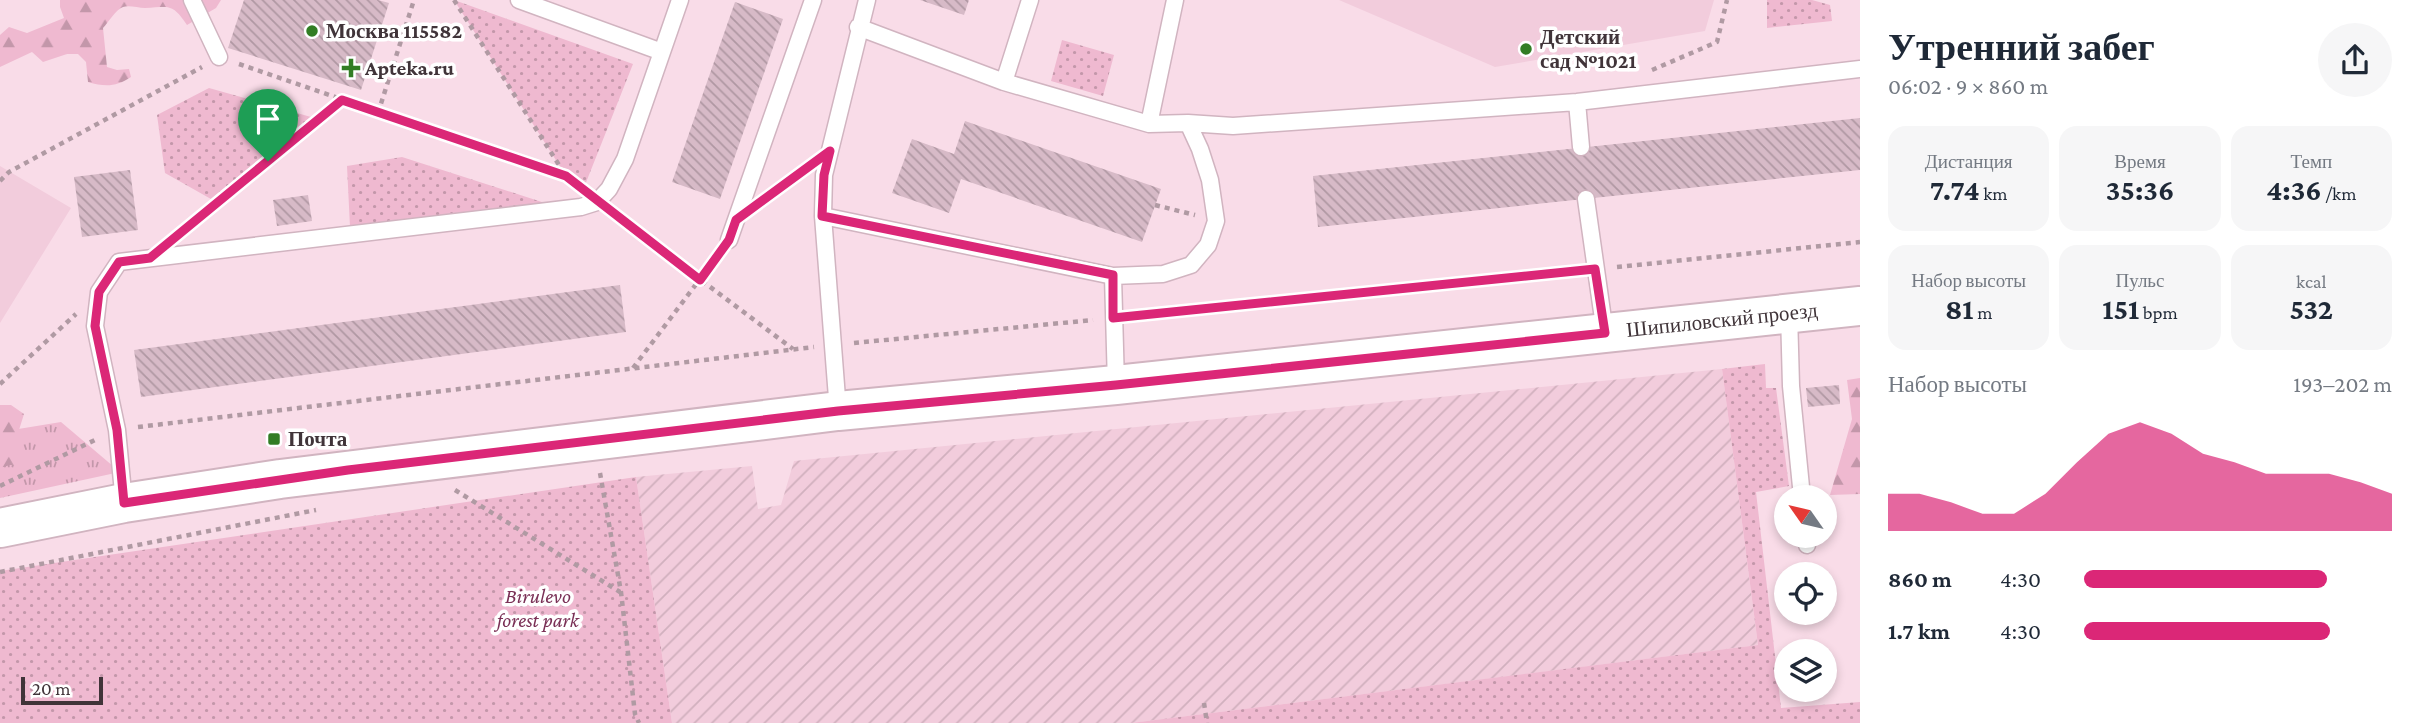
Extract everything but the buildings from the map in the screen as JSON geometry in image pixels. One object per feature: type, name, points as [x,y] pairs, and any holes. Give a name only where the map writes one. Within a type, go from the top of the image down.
[{"type":"main road","name":"Шипиловский проезд","points":[[0,528],[124,503],[348,470],[838,411],[1116,385],[1860,306]]},
{"type":"lane","points":[[192,0],[219,57]]},
{"type":"lane","points":[[519,0],[662,52]]},
{"type":"lane","points":[[124,503],[117,430],[95,326],[99,292],[119,262],[581,207],[597,202],[609,189],[625,159],[680,0]]},
{"type":"lane","points":[[729,240],[813,0]]},
{"type":"lane","points":[[838,411],[822,216],[824,175],[858,27],[867,0]]},
{"type":"lane","points":[[1004,82],[1030,0]]},
{"type":"lane","points":[[1149,124],[1175,0]]},
{"type":"lane","points":[[858,27],[1004,82],[1149,124],[1188,122],[1233,126],[1577,102],[1860,69]]},
{"type":"lane","points":[[1577,102],[1581,148]]},
{"type":"lane","points":[[822,216],[1113,275],[1163,274],[1191,265],[1208,245],[1216,221],[1210,180],[1188,122]]},
{"type":"lane","points":[[1586,199],[1605,333]]},
{"type":"lane","points":[[1113,275],[1116,385]]},
{"type":"lane","points":[[1789,313],[1791,386],[1801,485]]},
{"type":"path","points":[[378,113],[414,0]]},
{"type":"path","points":[[454,0],[566,176],[793,349]]},
{"type":"path","points":[[1641,74],[1717,42],[1727,0]]},
{"type":"path","points":[[0,181],[9,172],[219,57],[566,176]]},
{"type":"path","points":[[150,258],[342,100]]},
{"type":"path","points":[[736,220],[830,151]]},
{"type":"path","points":[[1155,205],[1216,221]]},
{"type":"path","points":[[633,368],[729,240]]},
{"type":"path","points":[[0,486],[117,430],[793,349],[1860,242]]},
{"type":"path","points":[[0,384],[99,292]]},
{"type":"path","points":[[599,466],[621,592],[637,723]]},
{"type":"path","points":[[447,486],[621,592]]},
{"type":"path","points":[[1204,703],[1207,723]]},
{"type":"shaded area","name":"Детский сад №1021","points":[[1339,0],[1714,0],[1705,31],[1495,67]]},
{"type":"shaded area","points":[[0,166],[71,208],[0,323]]},
{"type":"shaded area","points":[[1722,369],[1758,645],[1132,723],[672,723],[636,477],[752,466],[758,509],[781,505],[794,461]]},
{"type":"green space","points":[[60,0],[221,0],[216,8],[187,25],[178,13],[170,8],[128,6],[117,11],[103,28],[107,67],[129,69],[131,77],[115,84],[88,82],[86,62],[78,54],[67,54],[43,62],[32,52],[0,67],[0,35],[9,27],[27,33],[64,18]]},
{"type":"green space","points":[[454,0],[633,64],[583,190],[566,176]]},
{"type":"green space","points":[[1767,0],[1812,0],[1830,5],[1832,21],[1767,28]]},
{"type":"green space","points":[[1062,40],[1114,55],[1103,96],[1051,81]]},
{"type":"green space","points":[[209,88],[318,119],[218,203],[165,173],[157,115]]},
{"type":"green space","points":[[402,157],[548,204],[350,227],[347,166]]},
{"type":"green space","points":[[1765,364],[1766,388],[1776,388],[1789,485],[1774,485],[1774,489],[1756,492],[1774,648],[1774,702],[1780,702],[1781,708],[1860,702],[1860,723],[1131,723],[1758,645],[1722,369]]},
{"type":"green space","points":[[1860,378],[1860,494],[1838,495],[1838,485],[1833,485],[1852,419],[1847,380]]},
{"type":"green space","points":[[0,405],[11,405],[24,414],[14,446],[25,452],[27,467],[10,465],[0,468]]},
{"type":"green space","points":[[61,422],[120,472],[0,498],[0,432]]},
{"type":"green space","name":"Birulevo forest park","points":[[636,477],[672,723],[0,723],[0,571]]},
{"type":"place","name":"Москва 115582","points":[[312,31]]},
{"type":"place","name":"Детский сад №1021","points":[[1526,49]]},
{"type":"place","name":"Apteka.ru","points":[[351,68]]},
{"type":"place","name":"Почта","points":[[274,439]]},
{"type":"route","points":[[342,100],[566,176],[700,280],[729,240],[736,220],[830,151],[824,175],[822,216],[1113,275],[1113,318],[1595,269],[1605,333],[1116,385],[838,411],[348,470],[124,503],[117,430],[95,326],[99,292],[119,262],[150,258],[268,161],[342,100]]}]
